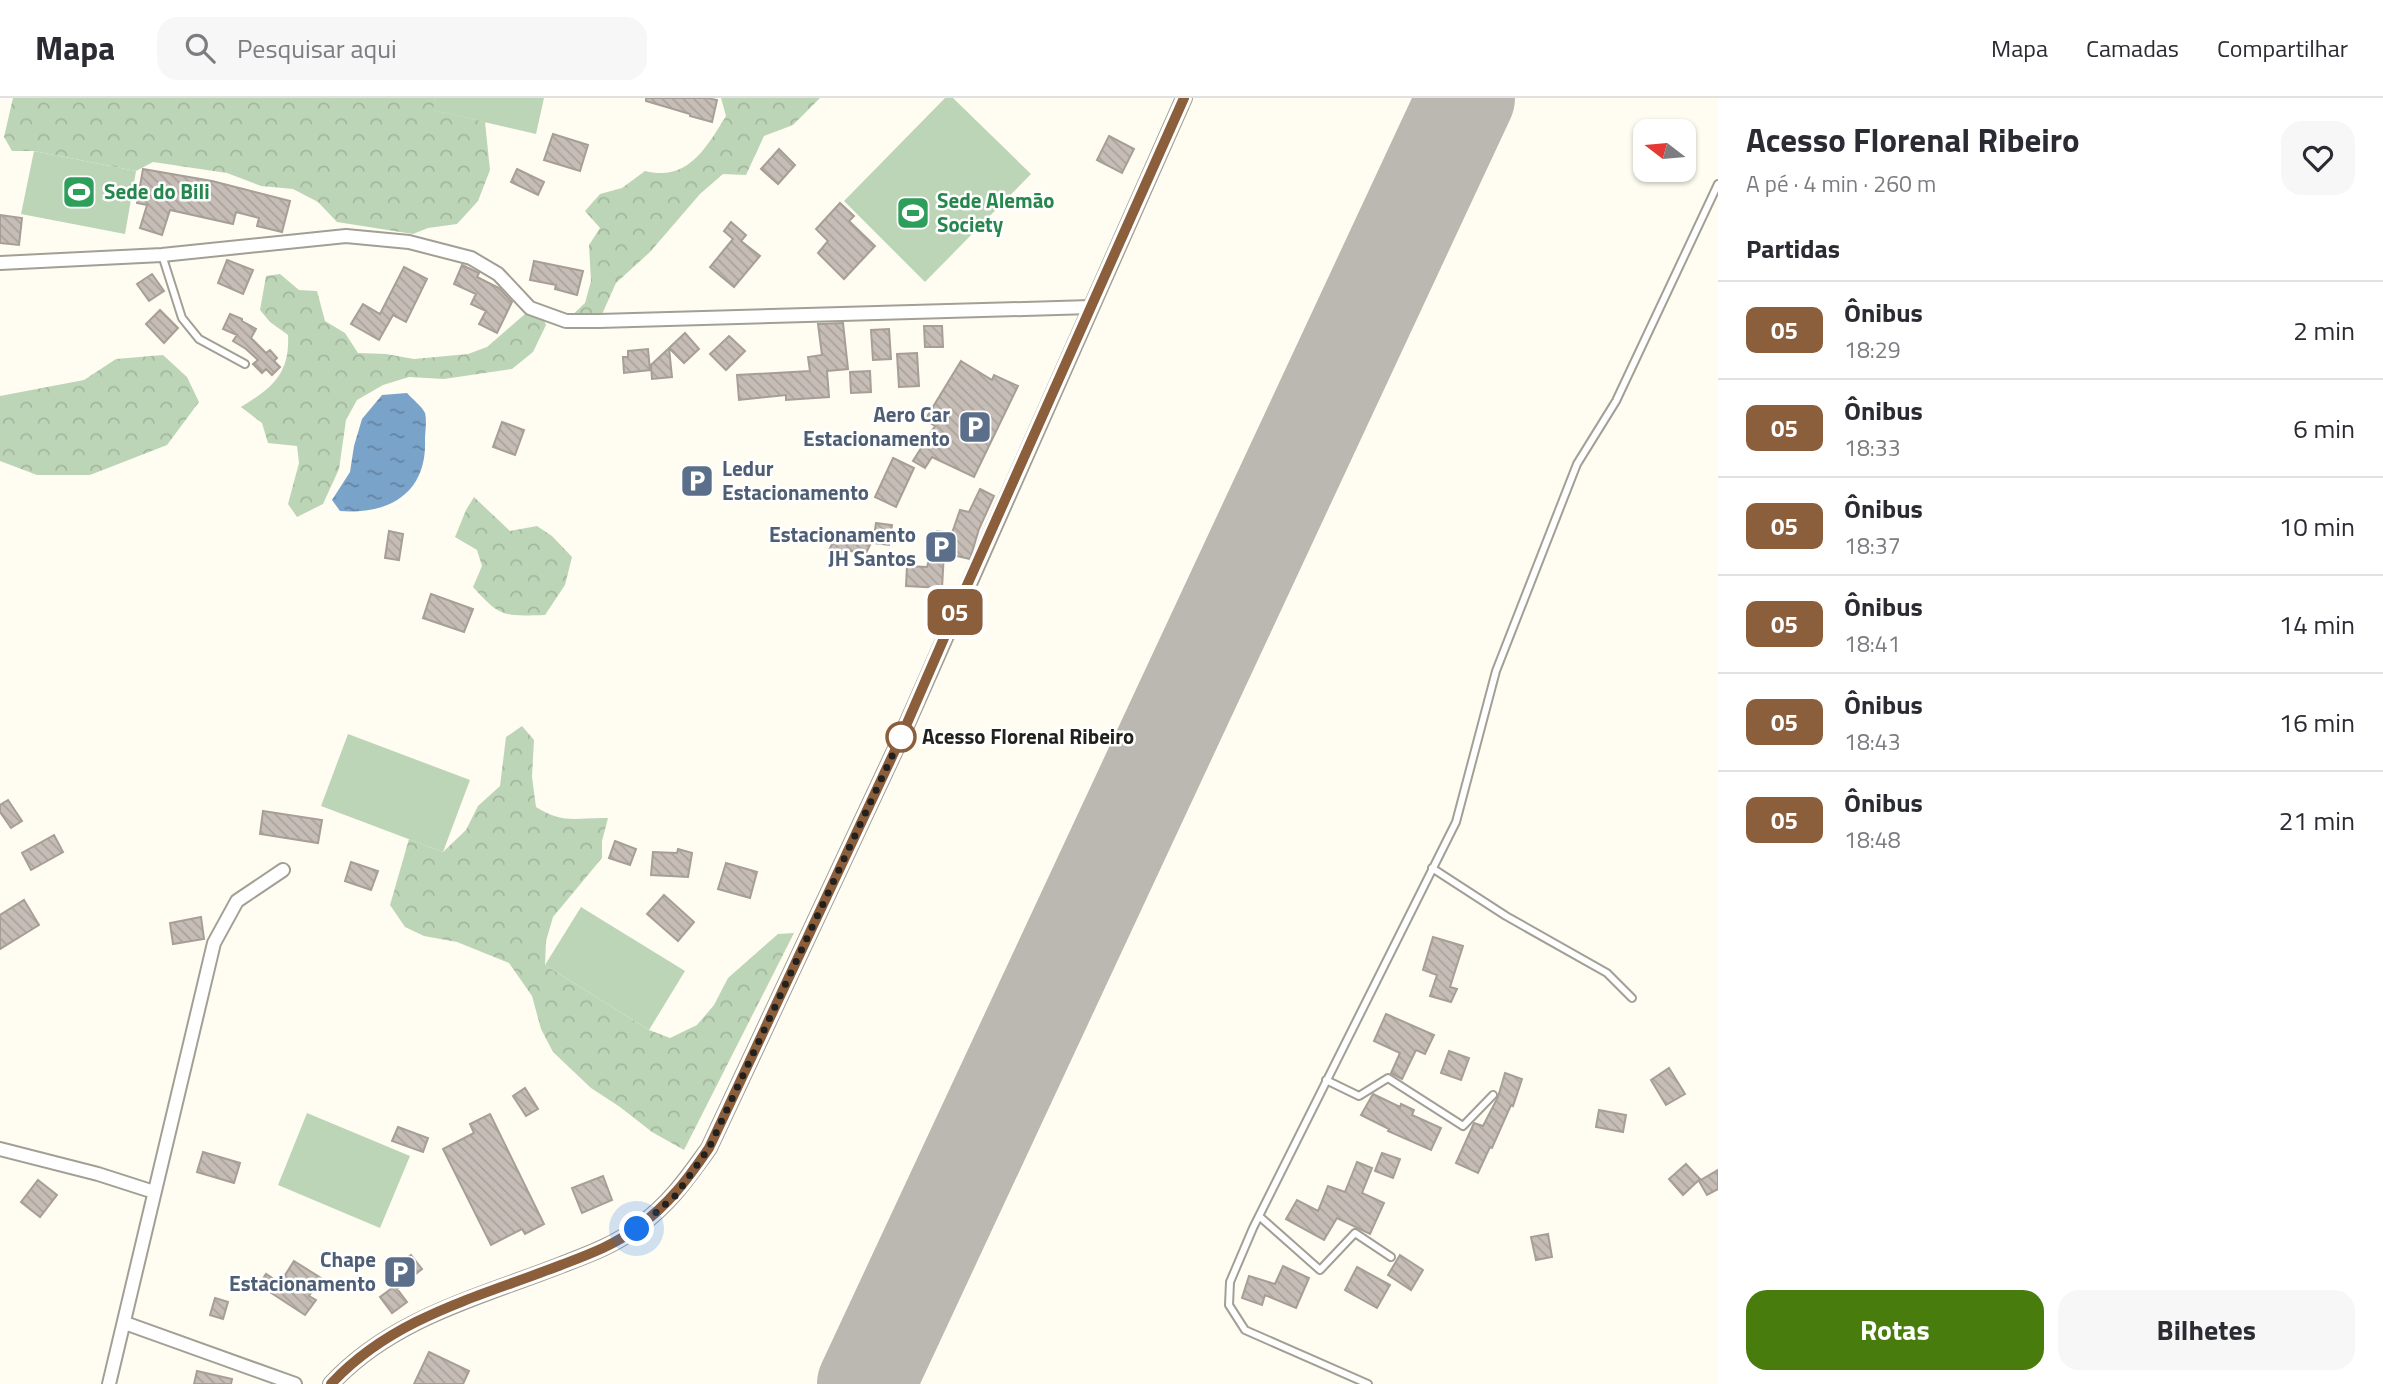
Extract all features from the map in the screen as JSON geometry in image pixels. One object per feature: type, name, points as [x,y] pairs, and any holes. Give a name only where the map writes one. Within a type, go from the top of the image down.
[{"type":"street","points":[[331,1384],[349,1364],[366,1351],[414,1321],[598,1250],[637,1229],[676,1195],[709,1148],[874,794],[1184,98]]},
{"type":"street","points":[[0,263],[162,255],[346,236],[409,242],[471,258],[498,274],[530,308],[566,321],[1091,307]]},
{"type":"street","points":[[109,1384],[214,943],[237,901],[283,870]]},
{"type":"street","points":[[0,1149],[98,1174],[154,1192]]},
{"type":"street","points":[[125,1323],[295,1384]]},
{"type":"lane","points":[[1368,1384],[1245,1330],[1229,1305],[1230,1282],[1259,1216],[1456,822],[1496,671],[1577,464],[1616,401],[1718,184]]},
{"type":"lane","points":[[162,255],[182,318],[199,339],[245,364]]},
{"type":"lane","points":[[1432,868],[1506,916],[1607,973],[1632,998]]},
{"type":"lane","points":[[1326,1080],[1359,1096],[1388,1078],[1463,1126],[1493,1095]]},
{"type":"lane","points":[[1259,1216],[1320,1270],[1355,1233],[1391,1257]]},
{"type":"green space","points":[[13,98],[435,98],[433,110],[485,122],[490,170],[478,201],[457,224],[428,228],[413,234],[337,222],[318,202],[293,189],[261,186],[227,173],[153,162],[136,171],[34,151],[12,151],[4,137]]},
{"type":"green space","points":[[435,98],[544,98],[536,134],[432,110]]},
{"type":"green space","points":[[721,98],[820,98],[793,125],[764,136],[746,175],[723,174],[700,194],[650,252],[616,283],[599,321],[566,321],[585,303],[591,281],[589,245],[600,228],[585,211],[600,194],[622,188],[645,171],[673,172],[694,160],[726,116]]},
{"type":"green space","points":[[945,98],[953,98],[1031,174],[925,282],[844,201]]},
{"type":"green space","name":"Sede do Bili","points":[[34,151],[136,171],[125,234],[21,214]]},
{"type":"green space","points":[[280,274],[299,290],[317,291],[325,321],[345,333],[358,353],[414,359],[468,354],[487,347],[525,314],[542,315],[546,325],[533,352],[512,369],[444,379],[409,377],[383,385],[357,400],[346,420],[339,469],[323,504],[297,517],[288,504],[299,463],[297,446],[268,443],[262,423],[241,407],[270,386],[286,360],[288,335],[270,322],[260,310],[266,276]]},
{"type":"green space","points":[[163,355],[187,377],[199,402],[167,445],[90,475],[37,475],[0,461],[0,396],[84,380],[116,359]]},
{"type":"green space","points":[[474,497],[510,531],[537,526],[552,536],[572,557],[565,585],[545,615],[504,613],[490,605],[473,587],[482,566],[477,550],[455,537]]},
{"type":"green space","points":[[522,726],[534,740],[532,777],[536,807],[563,818],[608,818],[602,841],[602,858],[553,917],[546,941],[545,965],[649,1030],[670,1038],[697,1025],[714,1005],[728,978],[778,934],[794,933],[684,1150],[652,1132],[591,1088],[553,1052],[541,1029],[532,996],[509,963],[457,942],[424,936],[405,927],[390,905],[409,839],[443,852],[466,830],[478,806],[500,786],[506,737]]},
{"type":"green space","points":[[348,734],[470,780],[443,852],[321,806]]},
{"type":"green space","points":[[581,907],[685,971],[649,1030],[545,965]]},
{"type":"green space","points":[[307,1113],[410,1156],[380,1228],[278,1185]]},
{"type":"water","points":[[407,393],[426,416],[424,458],[412,487],[402,497],[374,509],[340,511],[332,500],[350,472],[362,419],[382,395]]},
{"type":"building","points":[[646,98],[717,100],[712,122],[646,101]]},
{"type":"building","points":[[553,134],[588,145],[580,171],[544,160]]},
{"type":"building","points":[[1109,136],[1134,149],[1122,173],[1097,160]]},
{"type":"building","points":[[779,149],[795,165],[778,184],[761,169]]},
{"type":"building","points":[[143,169],[212,181],[290,201],[282,232],[257,226],[259,218],[236,212],[233,224],[170,210],[162,235],[140,228],[147,205],[137,203]]},
{"type":"building","points":[[517,169],[544,182],[538,195],[511,182]]},
{"type":"building","points":[[840,203],[854,216],[849,221],[875,246],[844,279],[818,253],[828,241],[816,229]]},
{"type":"building","points":[[0,215],[22,218],[19,245],[0,243]]},
{"type":"building","points":[[731,222],[746,235],[741,241],[760,256],[734,287],[710,267],[733,239],[724,231]]},
{"type":"building","points":[[227,260],[253,270],[243,294],[218,283]]},
{"type":"building","points":[[534,261],[583,271],[577,295],[555,289],[556,285],[530,280]]},
{"type":"building","points":[[462,265],[479,273],[477,277],[499,288],[512,302],[497,333],[479,324],[486,311],[471,304],[476,294],[454,284]]},
{"type":"building","points":[[404,267],[427,279],[406,322],[393,315],[379,340],[351,324],[363,304],[380,314]]},
{"type":"building","points":[[152,274],[164,291],[149,301],[137,284]]},
{"type":"building","points":[[160,310],[178,328],[164,343],[146,324]]},
{"type":"building","points":[[230,314],[256,329],[251,338],[266,353],[270,350],[277,358],[274,361],[280,367],[272,375],[266,369],[262,373],[253,364],[258,360],[233,341],[237,335],[223,329]]},
{"type":"building","points":[[843,323],[848,369],[827,371],[829,397],[786,400],[786,395],[739,400],[737,375],[810,371],[808,357],[822,355],[818,324]]},
{"type":"building","points":[[924,326],[942,326],[943,347],[925,347]]},
{"type":"building","points":[[889,329],[891,359],[873,360],[871,330]]},
{"type":"building","points":[[685,333],[699,349],[684,363],[669,348]]},
{"type":"building","points":[[729,336],[745,351],[726,370],[710,354]]},
{"type":"building","points":[[669,348],[672,377],[652,379],[651,365]]},
{"type":"building","points":[[648,349],[650,370],[624,373],[623,357],[628,357],[628,351]]},
{"type":"building","points":[[917,353],[919,386],[899,387],[897,354]]},
{"type":"building","points":[[961,361],[992,380],[994,375],[1018,386],[974,477],[932,457],[925,468],[913,461],[935,426],[925,420]]},
{"type":"building","points":[[870,371],[871,392],[851,393],[850,372]]},
{"type":"building","points":[[502,422],[524,430],[515,455],[493,447]]},
{"type":"building","points":[[893,458],[914,468],[896,507],[875,497]]},
{"type":"building","points":[[980,489],[994,496],[979,529],[970,559],[944,553],[942,588],[906,586],[907,566],[927,567],[937,531],[952,533],[960,510],[969,512]]},
{"type":"building","points":[[876,523],[892,525],[889,545],[873,543]]},
{"type":"building","points":[[389,531],[403,534],[399,560],[385,558]]},
{"type":"building","points":[[839,531],[856,540],[857,536],[871,543],[864,557],[847,549],[843,557],[829,550]]},
{"type":"building","points":[[431,594],[473,609],[464,632],[423,618]]},
{"type":"building","points":[[8,800],[22,821],[11,828],[0,812],[0,805]]},
{"type":"building","points":[[263,811],[322,820],[318,843],[260,834]]},
{"type":"building","points":[[54,835],[63,852],[31,870],[22,853]]},
{"type":"building","points":[[615,841],[636,849],[630,865],[609,858]]},
{"type":"building","points":[[678,849],[692,853],[688,877],[651,875],[653,852],[677,853]]},
{"type":"building","points":[[351,862],[378,871],[371,890],[345,881]]},
{"type":"building","points":[[726,863],[757,872],[750,898],[718,889]]},
{"type":"building","points":[[664,895],[694,922],[678,941],[647,914]]},
{"type":"building","points":[[24,900],[39,925],[0,949],[0,915]]},
{"type":"building","points":[[201,917],[204,939],[173,944],[170,923]]},
{"type":"building","points":[[1433,937],[1463,946],[1450,987],[1457,989],[1451,1002],[1430,996],[1437,975],[1423,970]]},
{"type":"building","points":[[1386,1014],[1434,1035],[1425,1054],[1416,1050],[1402,1079],[1391,1073],[1400,1053],[1374,1041]]},
{"type":"building","points":[[1449,1051],[1469,1058],[1461,1080],[1441,1073]]},
{"type":"building","points":[[1669,1068],[1685,1094],[1666,1105],[1651,1080]]},
{"type":"building","points":[[1505,1073],[1522,1079],[1513,1106],[1511,1105],[1478,1173],[1456,1163],[1474,1123],[1483,1126],[1498,1097]]},
{"type":"building","points":[[525,1088],[538,1109],[526,1116],[513,1096]]},
{"type":"building","points":[[1373,1094],[1400,1107],[1401,1104],[1414,1110],[1412,1115],[1441,1128],[1431,1150],[1388,1131],[1389,1129],[1361,1115]]},
{"type":"building","points":[[1599,1110],[1626,1115],[1623,1132],[1596,1127]]},
{"type":"building","points":[[490,1114],[544,1224],[525,1234],[522,1229],[491,1245],[443,1149],[474,1133],[470,1124]]},
{"type":"building","points":[[398,1127],[428,1138],[423,1152],[392,1141]]},
{"type":"building","points":[[203,1152],[240,1163],[234,1183],[197,1172]]},
{"type":"building","points":[[1382,1153],[1400,1159],[1393,1178],[1375,1171]]},
{"type":"building","points":[[1357,1162],[1372,1168],[1362,1193],[1384,1203],[1370,1234],[1337,1218],[1324,1240],[1286,1219],[1297,1200],[1318,1211],[1328,1186],[1345,1192]]},
{"type":"building","points":[[1686,1164],[1700,1179],[1683,1195],[1669,1179]]},
{"type":"building","points":[[1718,1170],[1718,1189],[1707,1195],[1699,1181]]},
{"type":"building","points":[[603,1176],[612,1200],[582,1213],[572,1188]]},
{"type":"building","points":[[38,1180],[57,1195],[40,1217],[21,1202]]},
{"type":"building","points":[[1548,1234],[1552,1257],[1536,1260],[1531,1237]]},
{"type":"building","points":[[411,1255],[422,1269],[397,1289],[386,1275]]},
{"type":"building","points":[[1400,1255],[1423,1270],[1411,1290],[1388,1275]]},
{"type":"building","points":[[294,1261],[321,1278],[309,1296],[316,1300],[305,1315],[259,1285],[266,1274],[280,1283]]},
{"type":"building","points":[[1283,1266],[1309,1278],[1296,1308],[1265,1295],[1262,1305],[1242,1298],[1249,1276],[1275,1284]]},
{"type":"building","points":[[1357,1267],[1390,1285],[1377,1308],[1345,1290]]},
{"type":"building","points":[[395,1286],[407,1302],[392,1313],[380,1297]]},
{"type":"building","points":[[215,1298],[228,1302],[223,1319],[210,1315]]},
{"type":"building","points":[[429,1352],[469,1371],[463,1384],[414,1384]]},
{"type":"building","points":[[197,1371],[232,1379],[231,1384],[194,1384]]},
{"type":"runway","points":[[866,1384],[1466,98]]},
{"type":"bus line","name":"05","points":[[331,1384],[349,1364],[366,1351],[414,1321],[598,1250],[637,1229],[676,1195],[709,1148],[898,744],[1184,98]]},
{"type":"place","name":"Sede do Bili","points":[[79,192]]},
{"type":"place","name":"Sede Alemão Society","points":[[913,213]]},
{"type":"place","name":"Aero Car Estacionamento","points":[[975,427]]},
{"type":"place","name":"Ledur Estacionamento","points":[[697,481]]},
{"type":"place","name":"Estacionamento JH Santos","points":[[941,547]]},
{"type":"place","name":"Acesso Florenal Ribeiro","points":[[901,737]]},
{"type":"place","name":"Chape Estacionamento","points":[[400,1272]]},
{"type":"route","points":[[637,1229],[676,1195],[709,1148],[901,737]]}]
